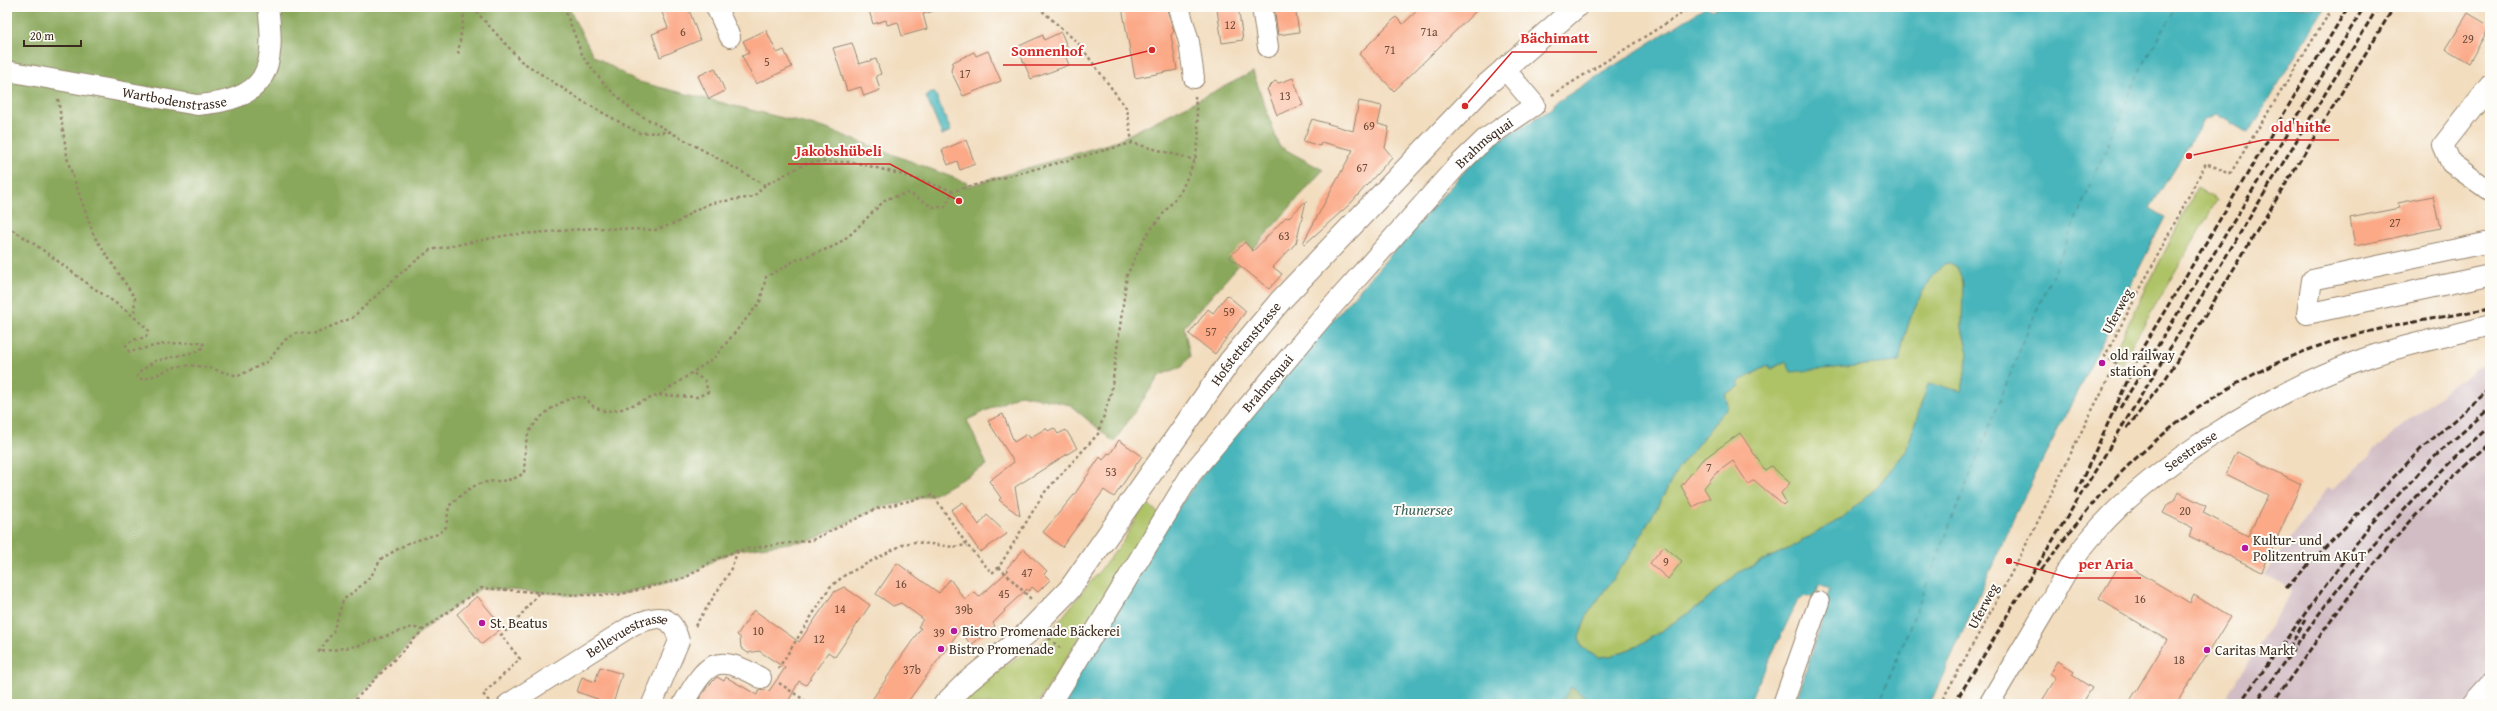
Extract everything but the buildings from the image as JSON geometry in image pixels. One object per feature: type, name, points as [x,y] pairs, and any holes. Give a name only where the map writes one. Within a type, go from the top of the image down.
[{"type":"main road","name":"Hofstettenstrasse","points":[[945,704],[967,682],[1026,634],[1069,590],[1214,382],[1250,335],[1457,114],[1504,68],[1568,10]]},
{"type":"street","name":"Wartbodenstrasse","points":[[7,72],[55,82],[197,105],[220,103],[239,98],[263,76],[272,52],[268,7]]},
{"type":"street","points":[[716,7],[730,37]]},
{"type":"street","points":[[1179,7],[1188,42],[1194,78]]},
{"type":"street","points":[[1262,7],[1268,47]]},
{"type":"street","points":[[1504,68],[1535,105]]},
{"type":"street","points":[[2490,85],[2443,145],[2451,163],[2490,191]]},
{"type":"street","name":"Brahmsquai","points":[[1051,704],[1191,474],[1328,311],[1455,168],[1485,139],[1535,105]]},
{"type":"street","points":[[2490,242],[2312,280],[2307,314],[2490,275]]},
{"type":"street","name":"Seestrasse","points":[[1989,704],[2081,550],[2106,520],[2163,471],[2247,415],[2321,376],[2387,351],[2490,325]]},
{"type":"street","points":[[1783,704],[1819,602]]},
{"type":"street","name":"Bellevuestrasse","points":[[508,704],[633,625],[654,617],[664,618],[671,623],[679,641],[652,704]]},
{"type":"street","points":[[683,704],[698,678],[709,666],[727,664],[770,676]]},
{"type":"path","points":[[458,54],[465,15],[464,7]]},
{"type":"path","points":[[472,7],[521,61],[582,101],[639,133],[672,132]]},
{"type":"path","points":[[564,7],[583,57],[606,86],[633,110],[765,185]]},
{"type":"path","points":[[1038,7],[1078,43],[1127,109],[1132,142]]},
{"type":"path","points":[[1535,105],[1610,60],[1692,7]]},
{"type":"path","name":"Uferweg","points":[[1940,704],[1988,618],[2032,534],[2094,403],[2117,364],[2105,356],[2206,163],[2230,174],[2333,7]]},
{"type":"path","points":[[351,704],[423,630],[481,588],[540,591],[576,595],[617,595],[685,578],[716,559],[738,550],[812,540],[876,509],[933,495],[967,545],[992,573],[999,567],[1044,493],[1098,434],[1111,393],[1127,275],[1145,237],[1182,191],[1195,160],[1199,137],[1194,78]]},
{"type":"path","points":[[55,82],[68,162],[94,236],[135,298],[134,315]]},
{"type":"path","points":[[7,227],[35,242],[88,284],[134,315],[150,331],[146,337],[133,340],[126,345],[129,352],[163,344],[203,342],[204,347],[195,352],[155,361],[138,373],[138,377],[141,380],[152,378],[175,367],[192,365],[238,376],[267,362],[285,340],[296,333],[312,334],[352,318],[403,271],[430,250],[508,235],[596,228],[656,230],[678,222],[695,210],[711,202],[753,196],[765,185],[809,162],[853,162],[904,175],[953,191],[1132,142],[1195,160]]},
{"type":"path","points":[[423,630],[412,627],[357,646],[319,652],[333,632],[343,600],[362,585],[373,573],[382,559],[408,543],[438,534],[446,527],[449,506],[462,494],[482,483],[513,480],[524,473],[528,435],[541,417],[556,405],[575,396],[584,397],[594,407],[604,411],[619,410],[659,395],[714,358],[744,324],[760,302],[766,277],[778,268],[816,251],[835,246],[850,234],[886,199],[909,193],[933,207],[945,207],[953,191]]},
{"type":"path","points":[[659,395],[697,397],[708,392],[705,381],[693,373]]},
{"type":"path","points":[[810,704],[770,676],[830,587],[845,575],[904,544],[915,542],[953,547],[967,545]]},
{"type":"path","points":[[679,641],[695,625],[729,573],[738,550]]},
{"type":"path","points":[[999,567],[1034,602]]},
{"type":"path","points":[[483,694],[520,659],[501,635],[514,624],[540,591]]},
{"type":"shaded area","points":[[2490,362],[2490,684],[2472,704],[2222,704],[2293,591],[2265,574],[2327,488],[2332,490],[2393,433],[2473,370]]},
{"type":"green space","points":[[7,7],[568,7],[593,55],[635,81],[827,129],[967,183],[968,186],[1114,142],[1253,72],[1279,146],[1323,170],[1184,327],[1190,356],[1182,367],[1160,375],[1114,442],[1070,405],[1021,394],[967,420],[987,465],[933,495],[876,509],[812,540],[738,550],[716,559],[685,578],[617,595],[576,595],[481,588],[423,630],[351,704],[7,704]]},
{"type":"green space","points":[[2197,188],[2217,200],[2121,364],[2111,358]]},
{"type":"green space","points":[[1950,263],[1957,267],[1963,283],[1962,328],[1968,353],[1962,391],[1928,385],[1906,451],[1875,489],[1842,518],[1788,549],[1739,572],[1702,604],[1638,646],[1611,656],[1599,657],[1581,647],[1579,636],[1587,615],[1632,552],[1678,469],[1728,406],[1725,394],[1739,387],[1737,382],[1770,365],[1772,369],[1786,361],[1899,362],[1909,322],[1920,297],[1935,274],[1944,264]]},
{"type":"green space","points":[[1146,502],[1159,514],[1037,704],[961,704],[996,671],[1040,645],[1122,543]]},
{"type":"green space","points":[[1571,687],[1598,704],[1560,704]]},
{"type":"water","name":"Thunersee","points":[[1706,7],[1714,10],[1716,7],[2325,7],[2248,133],[2216,114],[2204,120],[2150,208],[2165,217],[2016,513],[1930,704],[1795,704],[1828,603],[1826,599],[1830,588],[1819,584],[1815,597],[1805,596],[1797,602],[1748,704],[1598,704],[1571,687],[1560,704],[1058,704],[1172,516],[1232,434],[1484,149],[1552,109],[1554,104]],"holes":[[[1950,263],[1957,267],[1963,283],[1962,328],[1968,353],[1962,391],[1928,384],[1906,451],[1875,489],[1842,518],[1788,549],[1739,572],[1702,604],[1638,646],[1611,656],[1599,657],[1581,647],[1579,636],[1587,615],[1632,552],[1678,469],[1728,406],[1725,394],[1740,386],[1738,382],[1769,365],[1771,369],[1786,361],[1791,372],[1899,362],[1909,322],[1920,297],[1935,274],[1944,264]]]},
{"type":"water","points":[[931,93],[935,93],[951,131],[942,135],[926,97]]},
{"type":"ferry route","points":[[1879,704],[2022,345],[2139,72],[2177,7]]},
{"type":"railway","points":[[2076,493],[2143,347],[2348,7]]},
{"type":"railway","points":[[2120,408],[2364,7]]},
{"type":"railway","points":[[2000,627],[2378,7]]},
{"type":"railway","points":[[2127,428],[2164,381],[2192,337],[2394,7]]},
{"type":"railway","points":[[2041,570],[2093,503],[2146,449],[2196,410],[2250,376],[2279,362],[2330,342],[2398,325],[2490,308]]},
{"type":"railway","points":[[2286,588],[2421,449],[2490,389]]},
{"type":"railway","points":[[2239,704],[2369,526],[2432,459],[2490,408]]},
{"type":"railway","points":[[2255,704],[2335,593],[2393,522],[2456,457],[2490,426]]},
{"type":"railway","points":[[2272,704],[2321,634],[2372,566],[2428,502],[2458,472],[2490,444]]},
{"type":"railway","points":[[2289,648],[2305,620]]},
{"type":"railway","points":[[1954,704],[2003,624]]},
{"type":"place","name":"Sonnenhof","points":[[1152,50]]},
{"type":"place","name":"Bächimatt","points":[[1465,106]]},
{"type":"place","name":"old hithe","points":[[2189,156]]},
{"type":"place","name":"Jakobshübeli","points":[[959,201]]},
{"type":"place","name":"old railway station","points":[[2102,363]]},
{"type":"place","name":"Kultur- und Politzentrum AKuT","points":[[2245,548]]},
{"type":"place","name":"per Aria","points":[[2009,561]]},
{"type":"place","name":"St. Beatus","points":[[482,623]]},
{"type":"place","name":"Bistro Promenade Bäckerei","points":[[954,631]]},
{"type":"place","name":"Bistro Promenade","points":[[941,649]]},
{"type":"place","name":"Caritas Markt","points":[[2207,650]]}]
